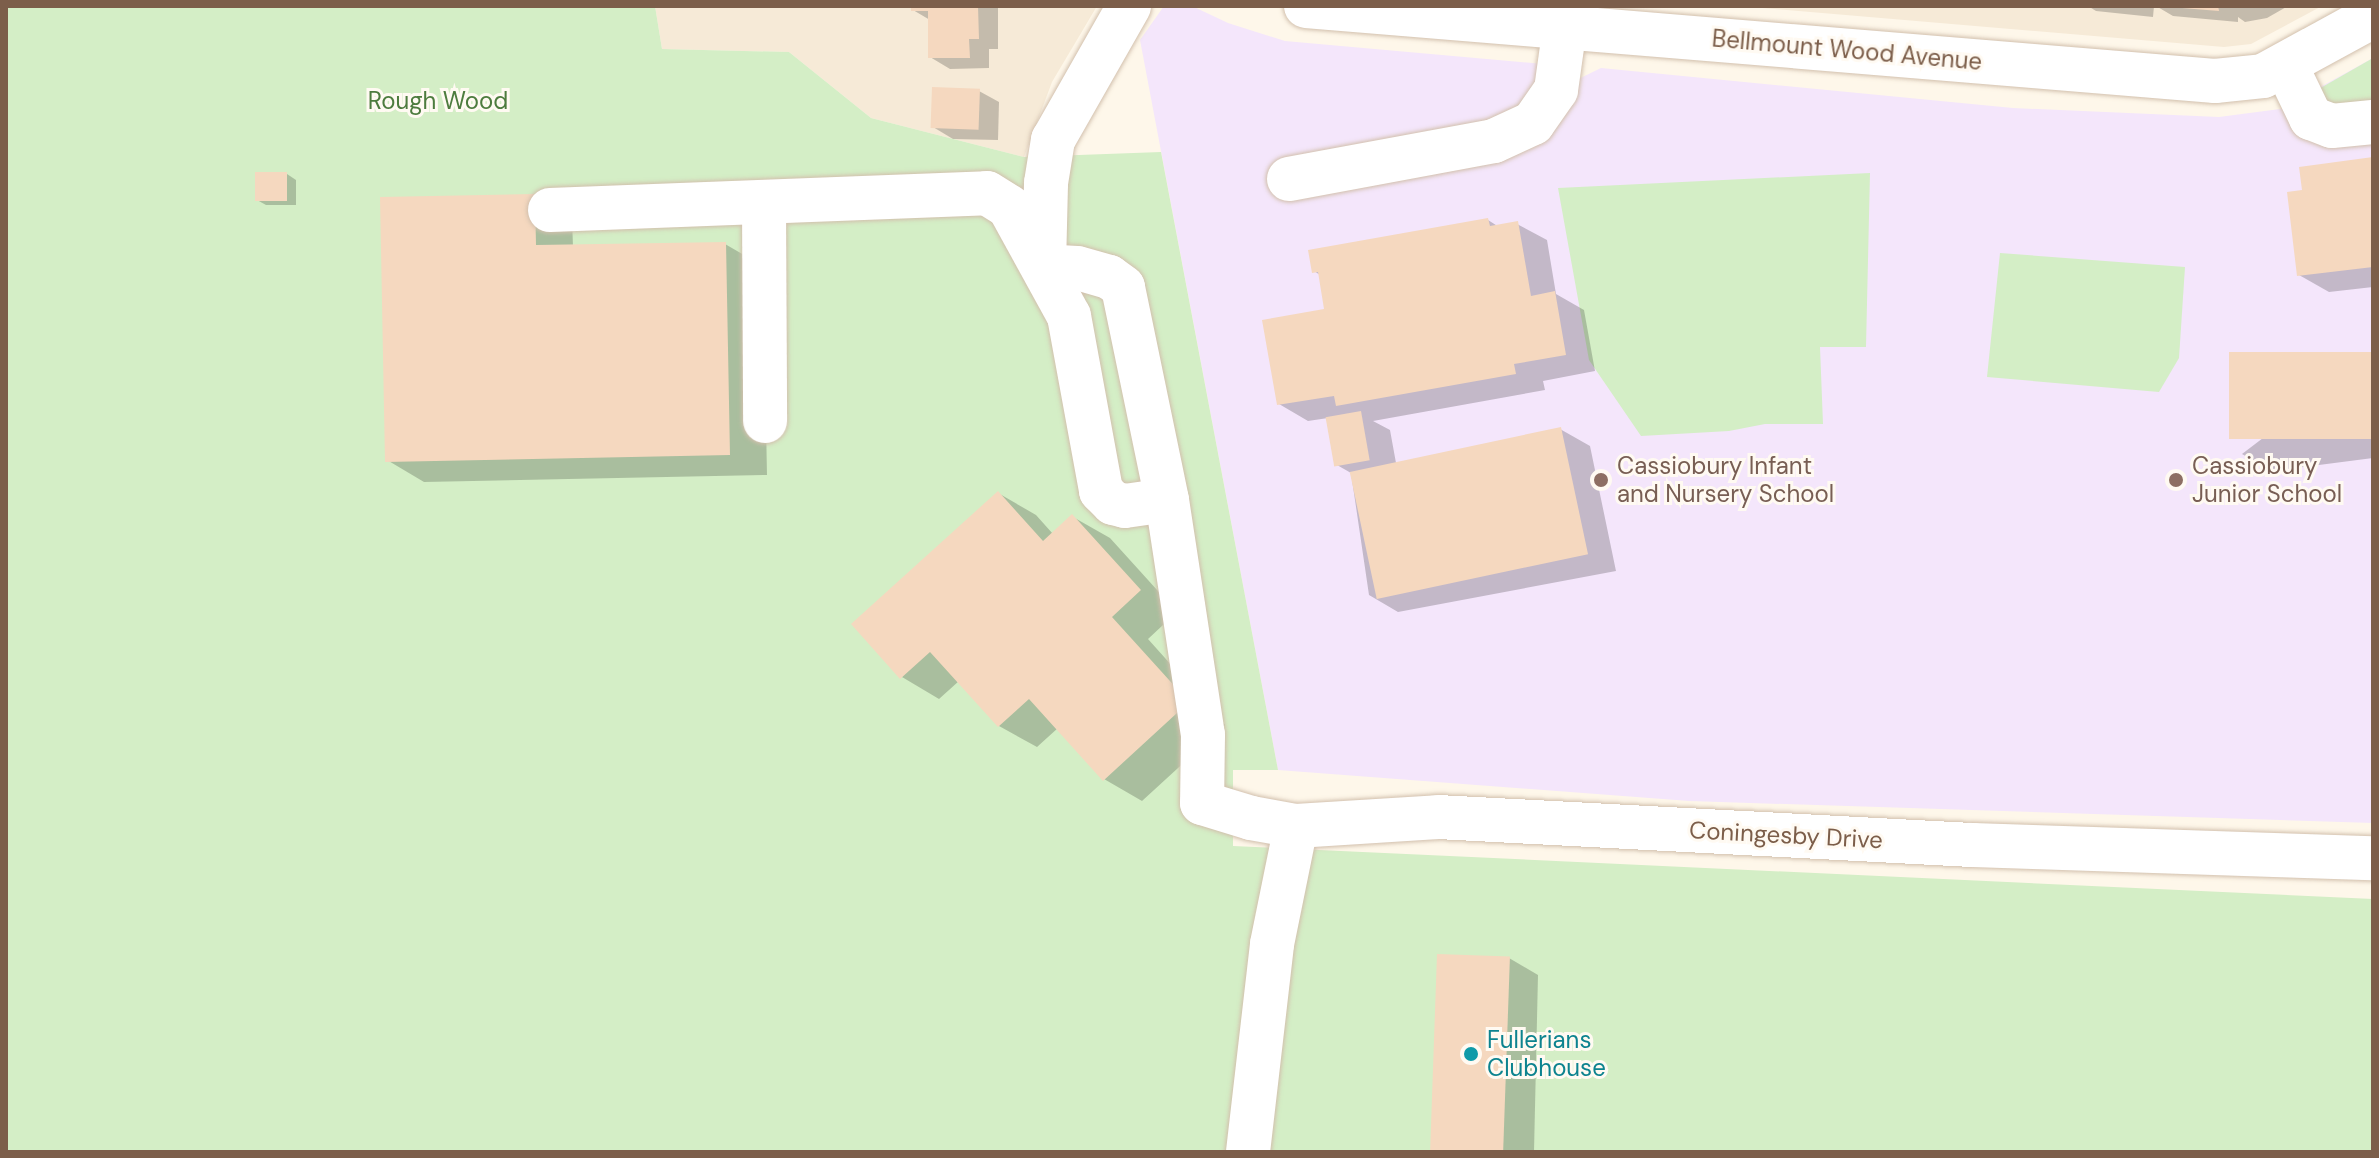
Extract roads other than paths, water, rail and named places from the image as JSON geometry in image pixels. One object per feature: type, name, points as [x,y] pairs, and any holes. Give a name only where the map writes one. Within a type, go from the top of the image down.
[{"type":"street","points":[[1044,266],[1046,183],[1053,140],[1129,6]]},
{"type":"street","name":"Bellmount Wood Avenue","points":[[1306,6],[2215,81],[2263,76],[2373,16]]},
{"type":"street","points":[[1289,179],[1494,141],[1533,123],[1556,90],[1565,26]]},
{"type":"street","points":[[2286,66],[2311,118],[2332,126],[2373,122]]},
{"type":"street","points":[[550,210],[987,193],[1009,207],[1069,316],[1101,491],[1113,503],[1125,506],[1167,500],[1123,287],[1109,277],[1088,271],[1044,266]]},
{"type":"street","points":[[764,204],[765,421]]},
{"type":"street","name":"Coningesby Drive","points":[[1167,500],[1203,735],[1202,803],[1251,818],[1296,826],[1438,817],[1972,845],[2373,858]]},
{"type":"street","points":[[1248,1152],[1272,944],[1296,826]]},
{"type":"place","name":"Cassiobury Infant and Nursery School","points":[[1601,480]]},
{"type":"place","name":"Cassiobury Junior School","points":[[2176,480]]},
{"type":"place","name":"Fullerians Clubhouse","points":[[1471,1054]]},
{"type":"park label","name":"Rough Wood","points":[[438,101]]}]
